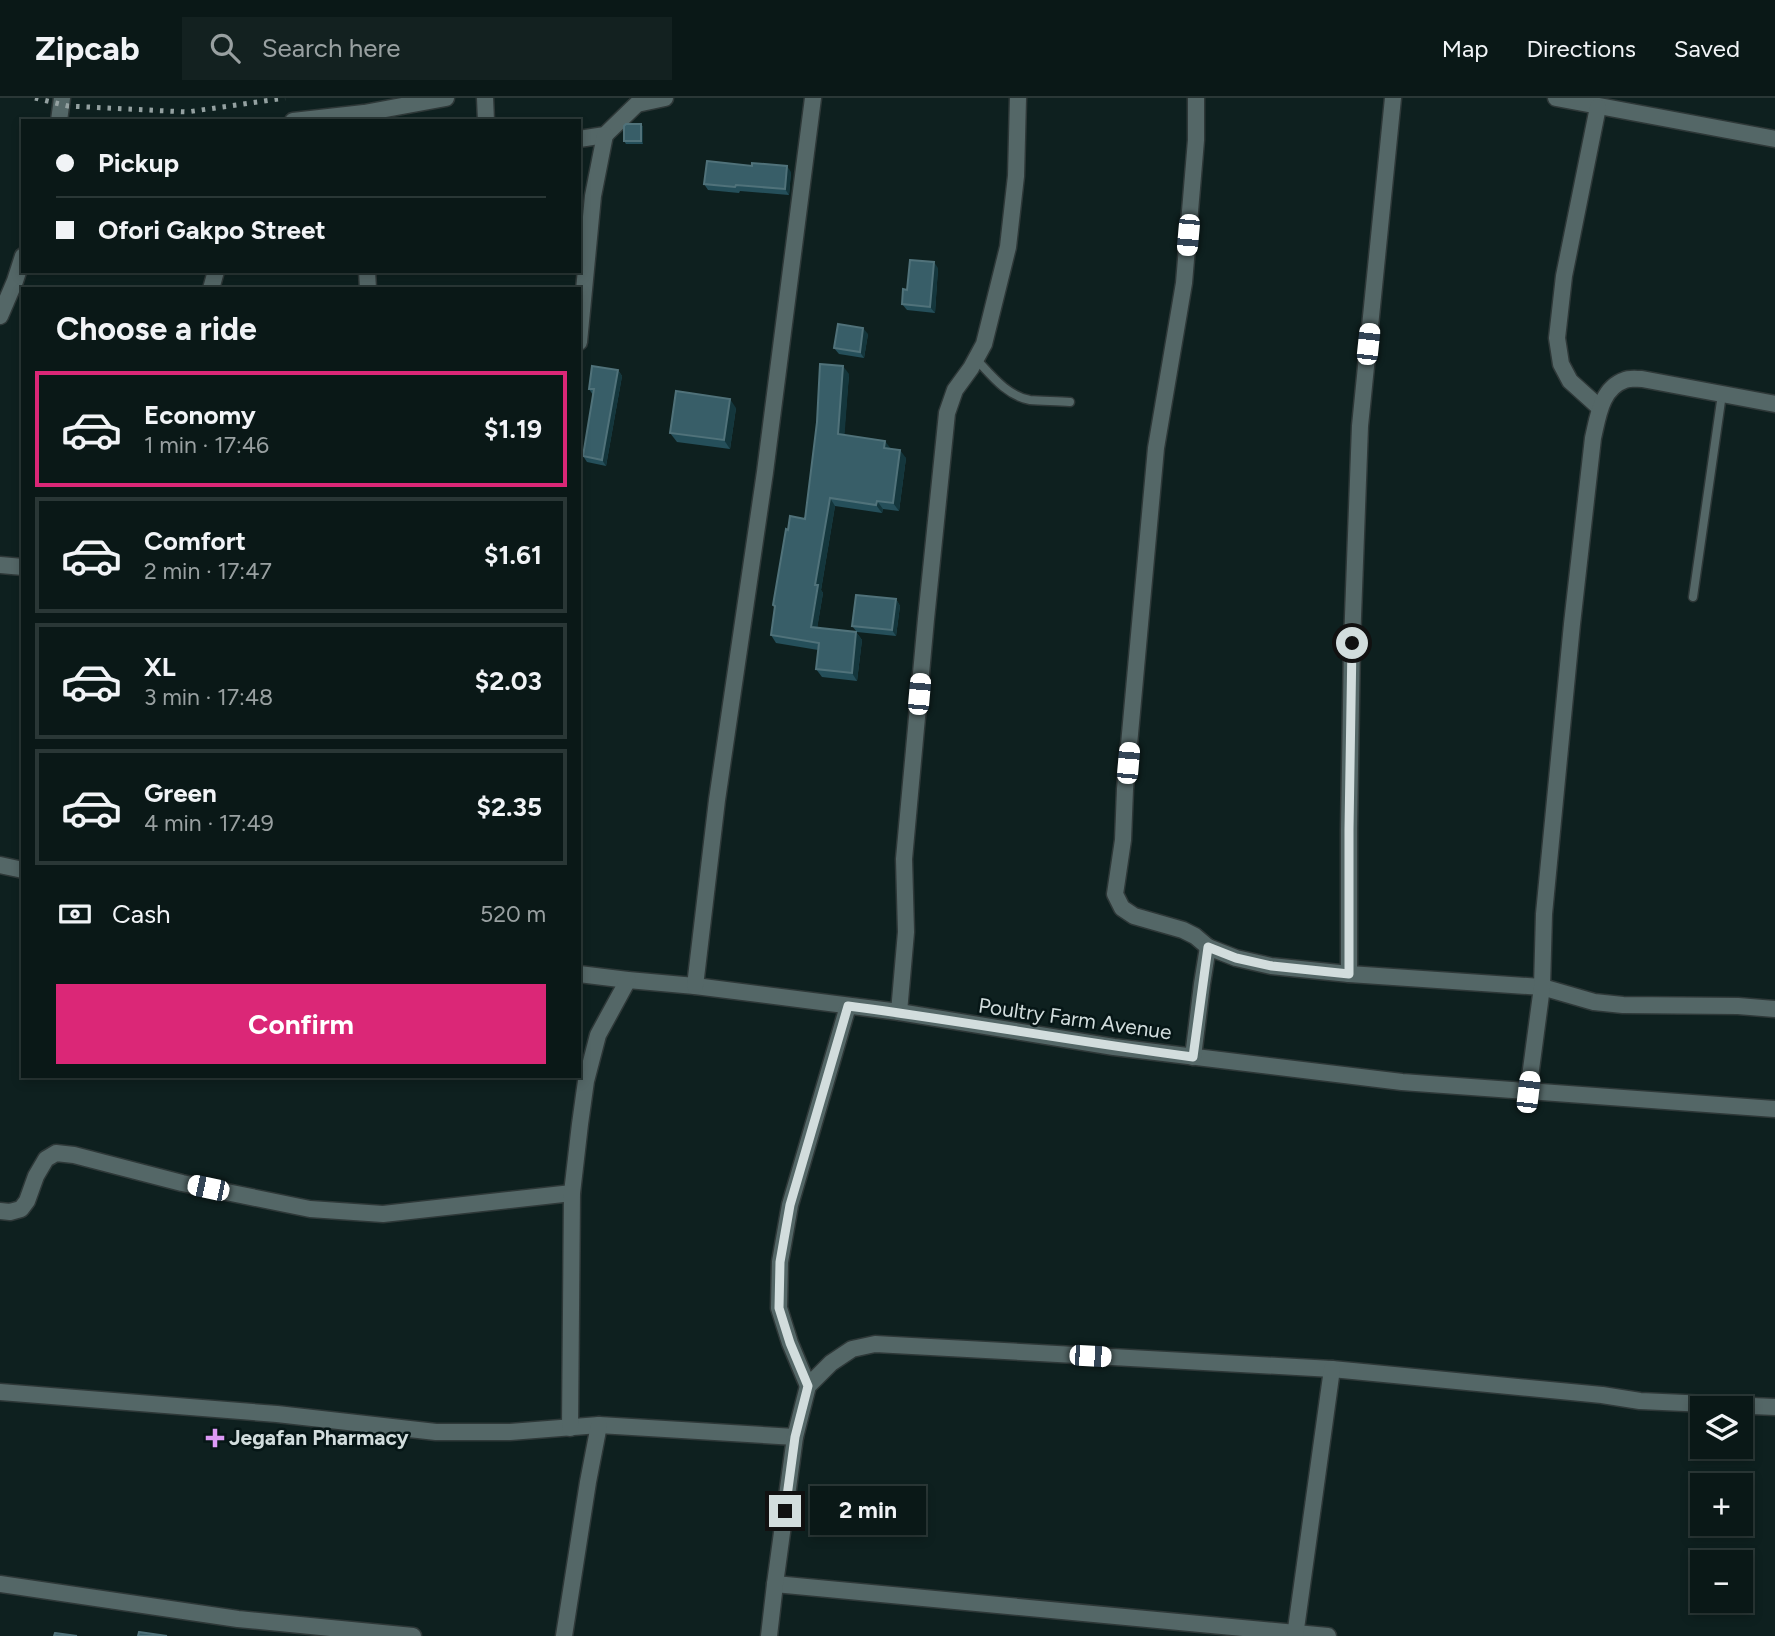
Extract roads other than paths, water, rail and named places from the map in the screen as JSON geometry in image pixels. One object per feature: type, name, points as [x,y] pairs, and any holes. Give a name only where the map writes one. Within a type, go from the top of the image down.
[{"type":"street","points":[[61,119],[62,98]]},
{"type":"street","points":[[310,119],[363,113],[446,98]]},
{"type":"street","points":[[485,98],[486,119]]},
{"type":"street","points":[[581,321],[593,196],[605,135],[638,103],[666,98]]},
{"type":"street","points":[[695,986],[717,800],[767,458],[813,98]]},
{"type":"street","points":[[900,1012],[906,932],[904,859],[947,413],[955,390],[984,344],[1008,247],[1016,176],[1018,98]]},
{"type":"street","points":[[1196,98],[1196,140],[1184,283],[1156,449],[1125,789],[1124,840],[1115,894],[1122,908],[1135,916],[1183,930],[1208,947],[1236,958],[1272,966],[1542,987],[1594,1002],[1623,1005],[1775,1009]]},
{"type":"street","points":[[1349,974],[1351,683],[1360,426],[1393,98]]},
{"type":"street","points":[[1556,98],[1775,139]]},
{"type":"street","points":[[1598,107],[1564,276],[1557,338],[1561,364],[1570,381],[1600,408]]},
{"type":"street","points":[[581,139],[605,135]]},
{"type":"street","points":[[0,316],[7,279],[21,259]]},
{"type":"street","points":[[1528,1092],[1542,987],[1544,914],[1572,624],[1593,438],[1600,408],[1610,389],[1625,380],[1642,379],[1775,404]]},
{"type":"street","points":[[0,565],[21,566]]},
{"type":"street","points":[[0,865],[21,870]]},
{"type":"street","points":[[1193,1057],[1208,947]]},
{"type":"street","name":"Poultry Farm Avenue","points":[[581,974],[900,1012],[1114,1047],[1402,1082],[1775,1109]]},
{"type":"street","points":[[570,1428],[572,1193],[586,1081],[598,1035],[628,981]]},
{"type":"street","points":[[808,1386],[779,1308],[780,1262],[790,1205],[848,1006]]},
{"type":"street","points":[[0,1211],[21,1209],[46,1159],[56,1153],[74,1155],[182,1183],[310,1209],[383,1214],[572,1193]]},
{"type":"street","points":[[769,1636],[795,1437],[808,1386],[831,1363],[852,1349],[875,1344],[1332,1369],[1640,1401],[1775,1407]]},
{"type":"street","points":[[1295,1635],[1332,1369]]},
{"type":"street","points":[[0,1392],[277,1413],[436,1432],[510,1432],[599,1425],[795,1437]]},
{"type":"street","points":[[564,1636],[599,1425]]},
{"type":"street","points":[[0,1584],[237,1619],[413,1636]]},
{"type":"street","points":[[775,1584],[1328,1636]]},
{"type":"lane","points":[[976,359],[1000,384],[1017,396],[1070,401]]},
{"type":"lane","points":[[1693,597],[1722,394]]},
{"type":"railway","points":[[35,98],[68,106],[187,112],[285,98]]},
{"type":"place","name":"Jegafan Pharmacy","points":[[215,1438]]}]
